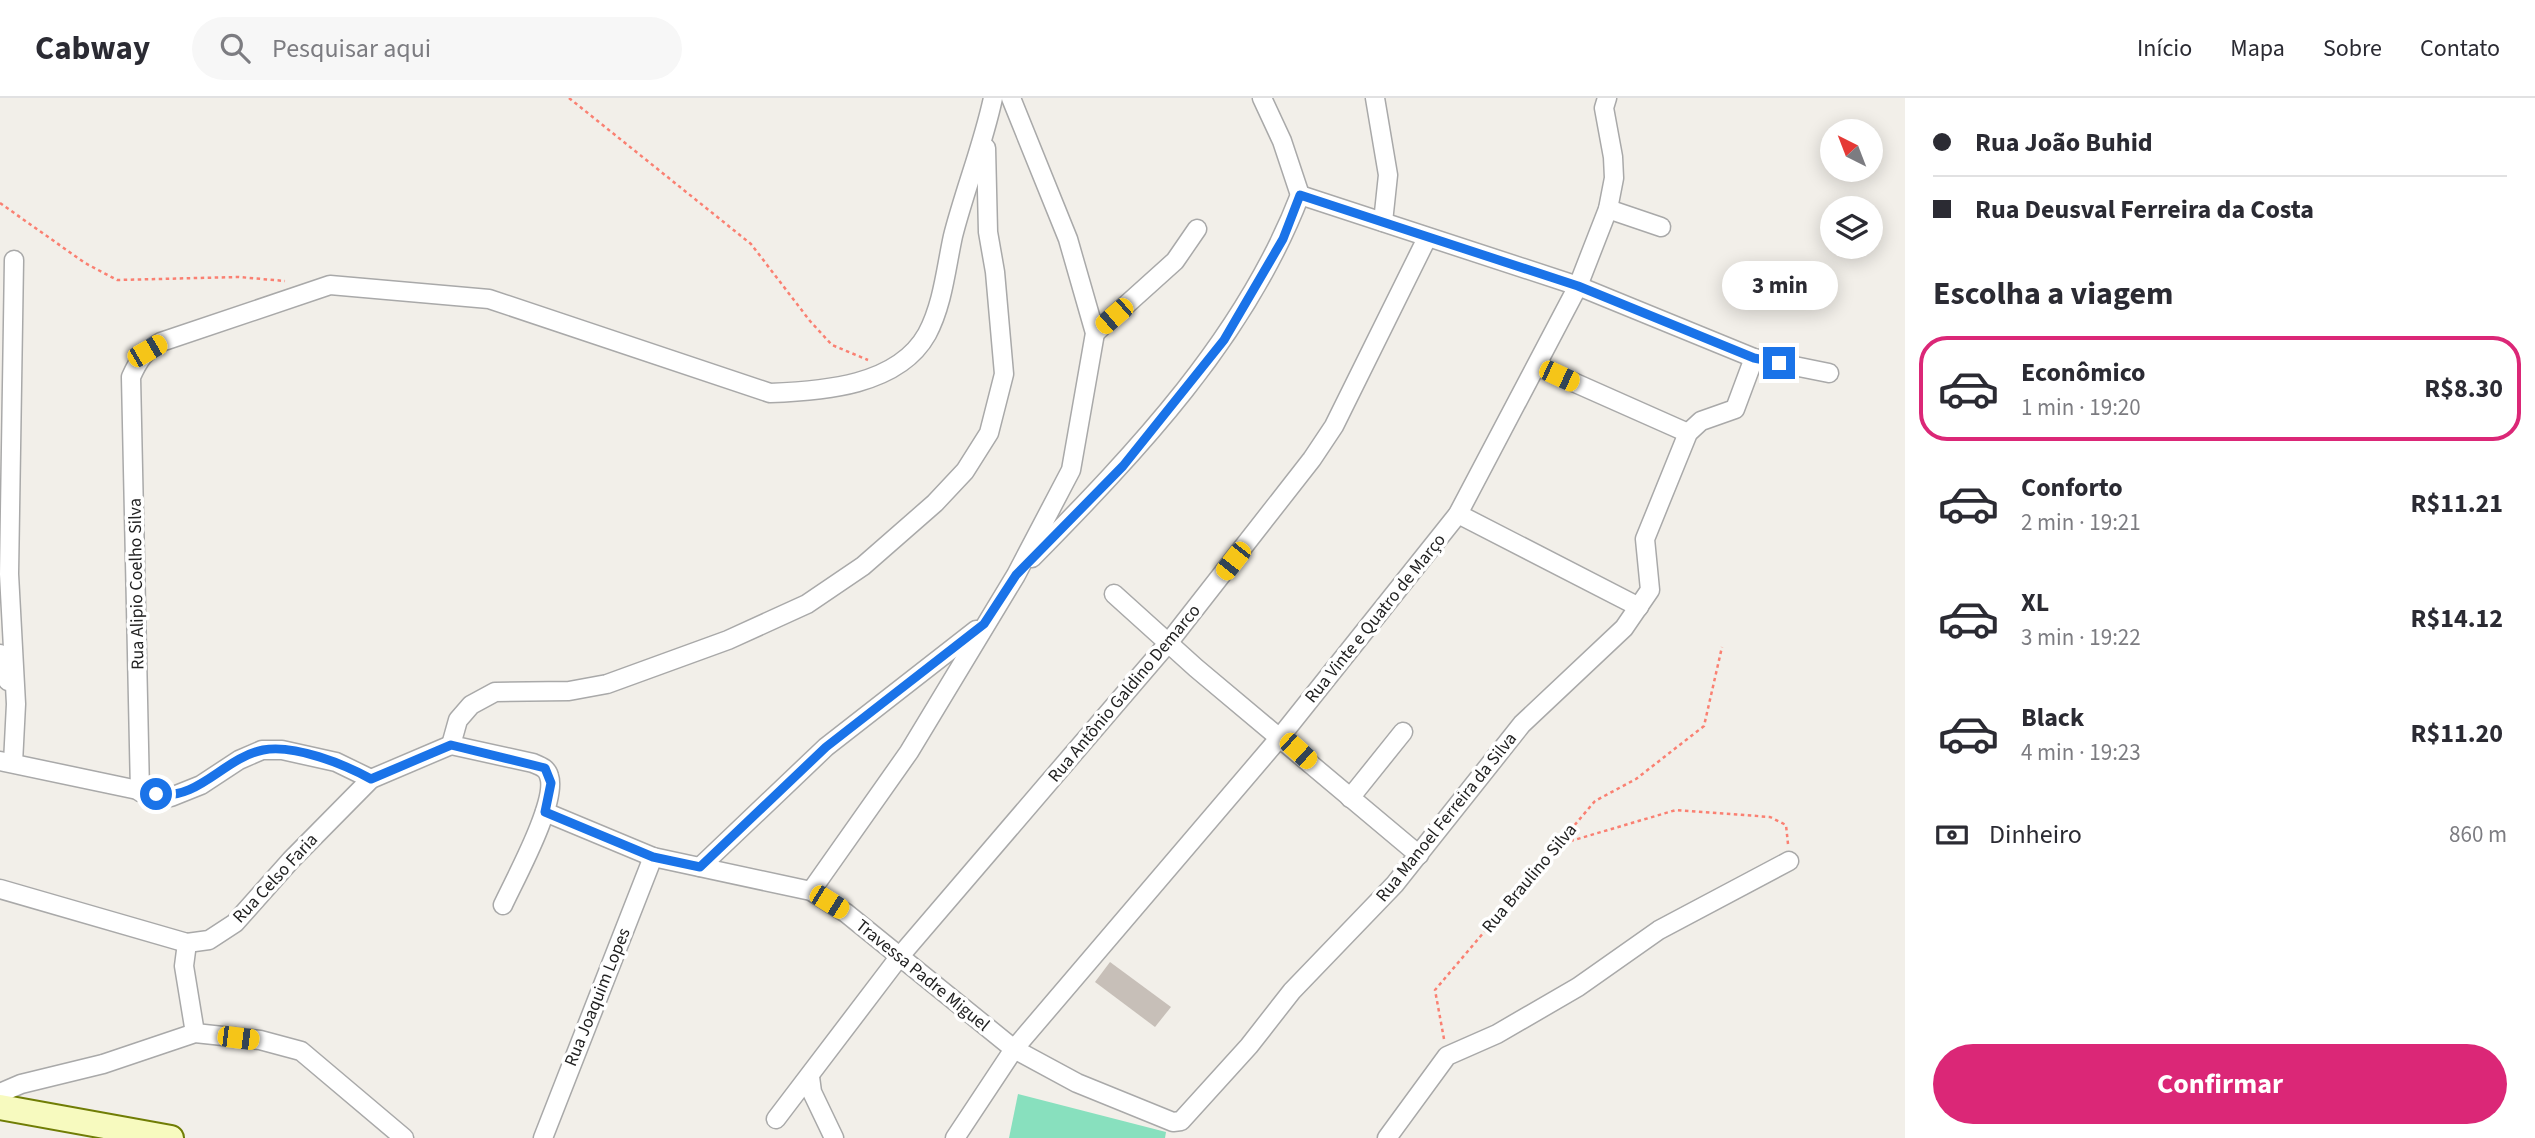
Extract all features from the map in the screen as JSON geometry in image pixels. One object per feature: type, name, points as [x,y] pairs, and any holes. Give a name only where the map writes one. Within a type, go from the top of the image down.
[{"type":"main road","points":[[0,1107],[122,1133],[171,1138]]},
{"type":"street","points":[[897,366],[927,335],[942,292],[954,234],[985,134],[993,98]]},
{"type":"street","points":[[811,891],[909,752],[1016,575],[1071,470],[1095,333],[1068,239],[1011,98]]},
{"type":"street","points":[[1016,575],[1123,466],[1224,340],[1283,239],[1300,195],[1282,141],[1262,98]]},
{"type":"street","points":[[1375,98],[1388,175],[1383,222]]},
{"type":"street","name":"Rua Vinte e Quatro de Março","points":[[955,1138],[1014,1049],[1281,736],[1458,514],[1578,286],[1608,209],[1613,157],[1601,101]]},
{"type":"street","points":[[503,905],[545,812],[551,783],[545,768],[451,745],[458,720],[471,705],[495,692],[569,691],[607,684],[728,640],[807,604],[863,566],[935,503],[965,471],[989,433],[1003,373],[995,272],[988,232],[985,134]]},
{"type":"street","points":[[1300,195],[1578,286],[1754,358],[1829,373]]},
{"type":"street","points":[[1608,209],[1661,227]]},
{"type":"street","points":[[1095,333],[1175,261],[1197,229]]},
{"type":"street","name":"Rua Antônio Galdino Demarco","points":[[776,1119],[900,956],[1169,642],[1327,438],[1427,238]]},
{"type":"street","points":[[14,260],[6,358],[5,567],[16,704],[6,762],[171,797],[201,785],[239,760],[262,750],[282,750],[336,762],[371,779]]},
{"type":"street","name":"Rua Alipio Coelho Silva","points":[[140,792],[131,377],[140,357],[161,342],[330,285],[489,299],[770,393],[811,391],[858,383],[897,366]]},
{"type":"street","points":[[1537,366],[1688,433],[1701,421],[1735,409],[1754,358]]},
{"type":"street","name":"Rua Manoel Ferreira da Silva","points":[[1173,1122],[1181,1121],[1190,1115],[1292,990],[1419,855],[1522,724],[1624,628],[1651,586],[1645,539],[1688,433]]},
{"type":"street","points":[[1458,514],[1639,607]]},
{"type":"street","points":[[1114,594],[1419,855]]},
{"type":"street","points":[[700,867],[826,747],[984,624]]},
{"type":"street","points":[[0,654],[16,704]]},
{"type":"street","points":[[1350,798],[1404,732]]},
{"type":"street","name":"Rua Celso Faria","points":[[187,943],[209,940],[235,923],[291,860],[371,779],[451,745]]},
{"type":"street","name":"Travessa Padre Miguel","points":[[545,812],[653,857],[811,891],[846,913],[1014,1049],[1077,1083],[1173,1122]]},
{"type":"street","name":"Rua Joaquim Lopes","points":[[542,1138],[653,857]]},
{"type":"street","points":[[1387,1138],[1447,1056],[1497,1034],[1577,987],[1659,930],[1789,861]]},
{"type":"street","points":[[0,889],[187,943],[184,966],[186,994],[195,1032]]},
{"type":"street","points":[[0,1093],[22,1084],[103,1064],[195,1032],[260,1040],[301,1051],[404,1138]]},
{"type":"street","points":[[810,1077],[812,1091],[834,1138]]},
{"type":"path","points":[[569,98],[751,244],[810,321],[832,345],[862,359],[897,366]]},
{"type":"path","points":[[0,203],[85,263],[117,280],[239,277],[291,282]]},
{"type":"path","name":"Rua Braulino Silva","points":[[1447,1056],[1435,990],[1595,801],[1636,779],[1703,726],[1722,647]]},
{"type":"path","points":[[1557,845],[1676,810],[1770,817],[1786,825],[1789,861]]},
{"type":"green space","points":[[1018,1094],[1166,1132],[1165,1138],[1009,1138]]},
{"type":"building","points":[[1110,962],[1171,1007],[1155,1027],[1095,982]]},
{"type":"route","points":[[156,794],[171,797],[201,785],[239,760],[262,750],[282,750],[336,762],[371,779],[451,745],[545,768],[551,783],[545,812],[653,857],[700,867],[826,747],[984,624],[1016,575],[1123,466],[1224,340],[1283,239],[1300,195],[1578,286],[1754,358],[1779,363]]}]
